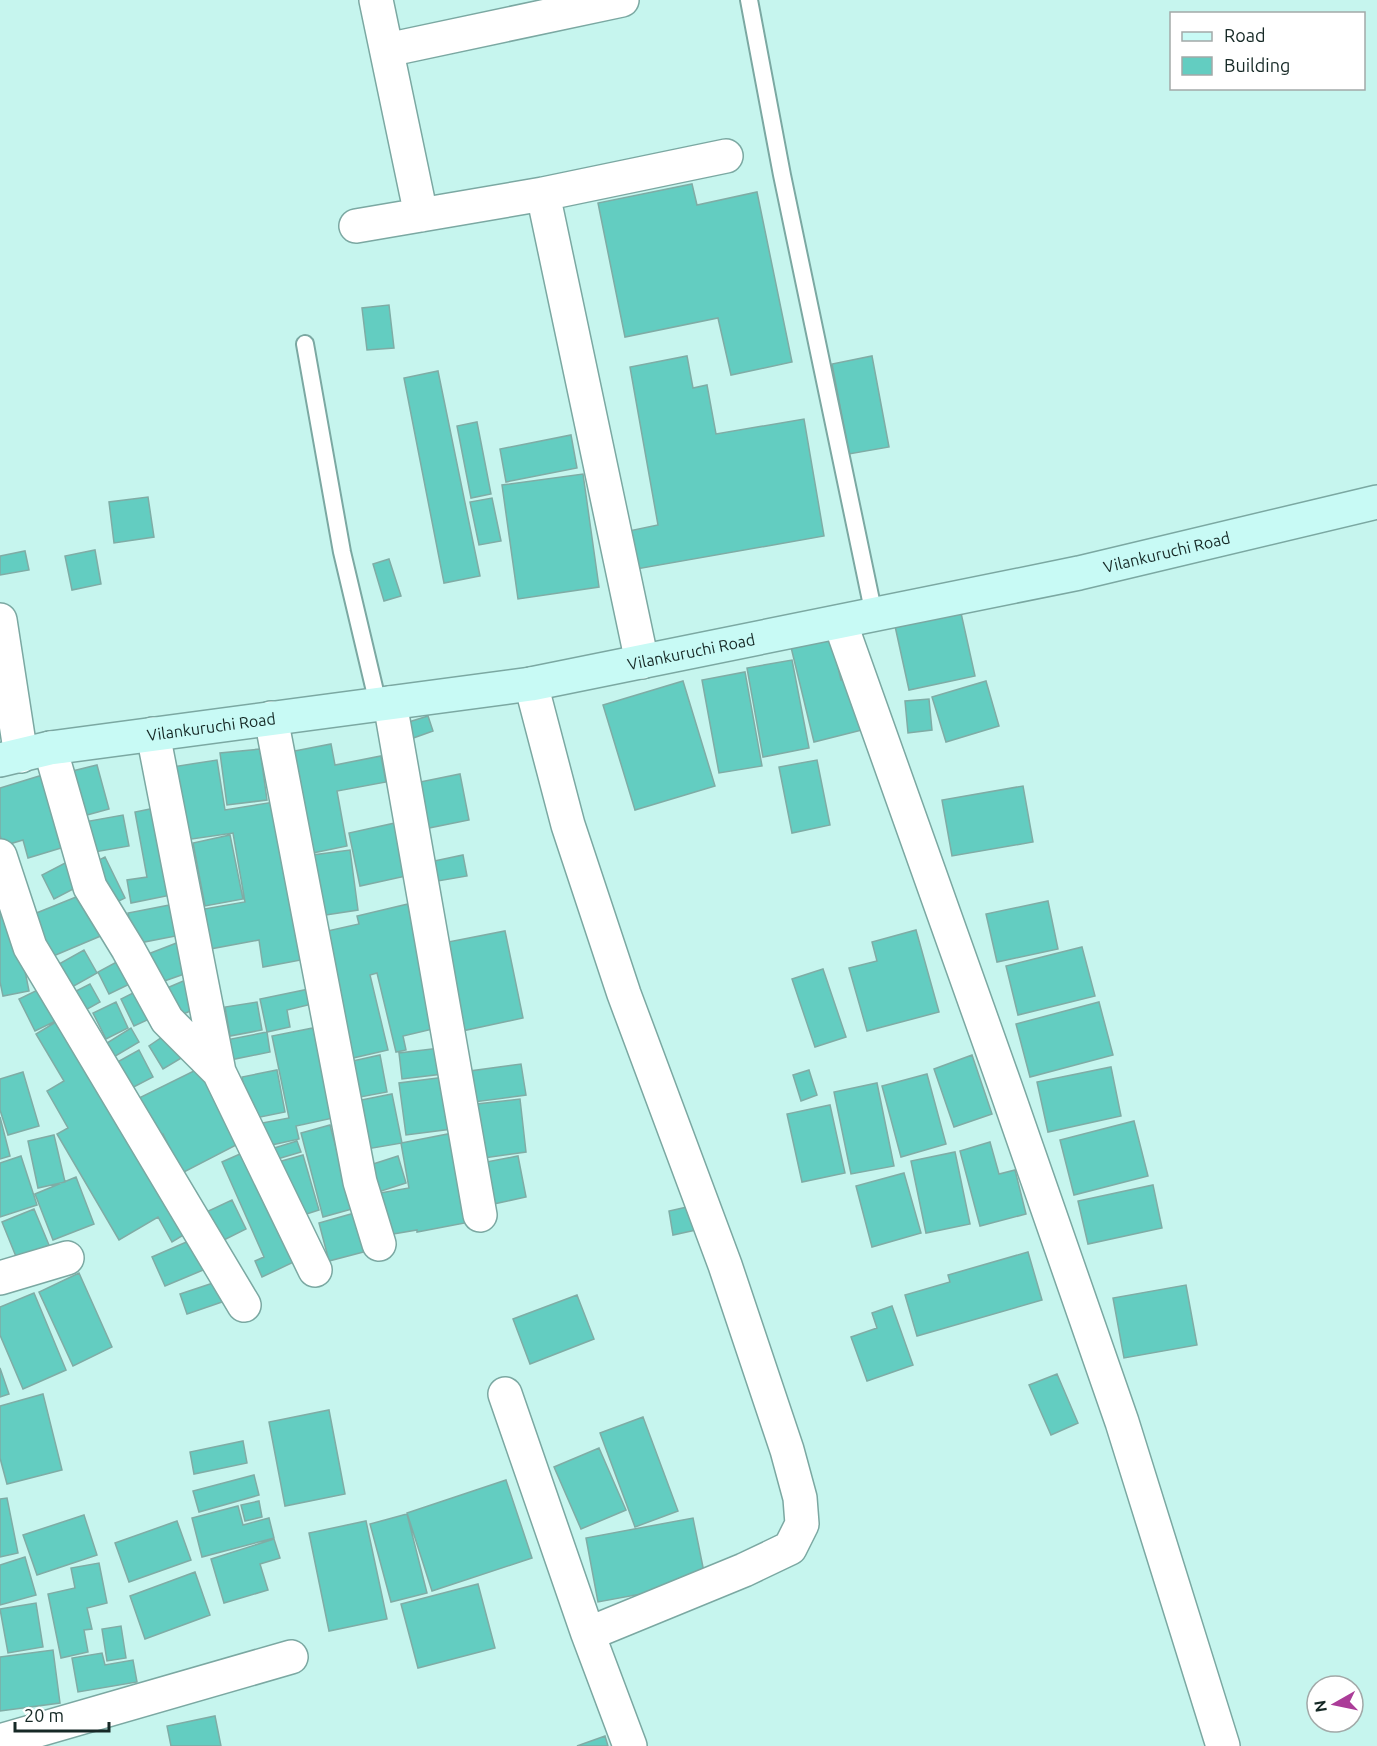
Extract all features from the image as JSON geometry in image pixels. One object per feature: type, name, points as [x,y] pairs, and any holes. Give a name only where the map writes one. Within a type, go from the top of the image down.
[{"type":"main road","name":"Vilankuruchi Road","points":[[24,755],[153,734],[531,684],[1079,573],[1377,502]]},
{"type":"street","points":[[376,0],[421,215]]},
{"type":"street","points":[[387,50],[529,10],[622,0]]},
{"type":"street","points":[[356,226],[543,194],[726,156]]},
{"type":"street","points":[[543,194],[642,662]]},
{"type":"street","points":[[0,620],[24,755],[90,887],[167,1020],[219,1072]]},
{"type":"street","points":[[840,622],[1122,1422],[1223,1746]]},
{"type":"street","points":[[531,684],[572,836],[624,994],[725,1265],[787,1450],[800,1498],[802,1524],[790,1548],[744,1570],[588,1634]]},
{"type":"street","points":[[384,704],[480,1215]]},
{"type":"street","points":[[270,718],[360,1182],[379,1244]]},
{"type":"street","points":[[153,734],[219,1072],[315,1270]]},
{"type":"street","points":[[0,856],[30,947],[243,1305]]},
{"type":"street","points":[[0,1278],[67,1258]]},
{"type":"street","points":[[505,1394],[588,1634],[630,1746]]},
{"type":"street","points":[[0,1741],[291,1657]]},
{"type":"lane","points":[[749,0],[782,174],[874,615]]},
{"type":"lane","points":[[305,344],[342,552],[384,704]]},
{"type":"building","points":[[692,184],[697,205],[757,192],[792,362],[731,375],[718,318],[625,337],[598,203]]},
{"type":"building","points":[[389,305],[394,348],[367,350],[362,308]]},
{"type":"building","points":[[687,356],[693,388],[707,385],[716,434],[804,419],[824,536],[631,570],[624,532],[658,525],[630,367]]},
{"type":"building","points":[[872,356],[889,447],[849,454],[832,364]]},
{"type":"building","points":[[438,371],[480,576],[444,583],[404,378]]},
{"type":"building","points":[[477,422],[491,494],[471,498],[457,426]]},
{"type":"building","points":[[571,435],[577,468],[506,482],[500,449]]},
{"type":"building","points":[[583,474],[599,587],[518,599],[502,485]]},
{"type":"building","points":[[148,497],[154,537],[114,543],[109,502]]},
{"type":"building","points":[[492,498],[501,541],[479,545],[470,502]]},
{"type":"building","points":[[95,550],[101,584],[72,590],[65,556]]},
{"type":"building","points":[[25,551],[29,570],[0,575],[0,556]]},
{"type":"building","points":[[389,559],[401,596],[384,601],[373,564]]},
{"type":"building","points":[[961,613],[975,676],[909,690],[895,626]]},
{"type":"building","points":[[830,633],[841,680],[849,678],[862,730],[814,742],[790,643]]},
{"type":"building","points":[[792,660],[809,748],[763,757],[747,668]]},
{"type":"building","points":[[745,672],[762,766],[719,773],[702,680]]},
{"type":"building","points":[[683,681],[715,786],[635,810],[603,705]]},
{"type":"building","points":[[986,681],[999,726],[946,742],[932,697]]},
{"type":"building","points":[[929,699],[932,730],[908,733],[905,701]]},
{"type":"building","points":[[428,716],[433,731],[405,741],[399,725]]},
{"type":"building","points":[[331,744],[335,765],[381,756],[386,782],[337,791],[347,846],[303,855],[284,753]]},
{"type":"building","points":[[260,749],[267,800],[227,805],[220,753]]},
{"type":"building","points":[[217,760],[225,810],[274,802],[301,960],[263,967],[259,940],[210,949],[204,909],[245,902],[233,833],[185,840],[172,767]]},
{"type":"building","points":[[817,760],[830,825],[792,833],[779,767]]},
{"type":"building","points":[[97,765],[109,809],[76,818],[64,773]]},
{"type":"building","points":[[49,773],[71,845],[28,858],[23,840],[3,846],[0,835],[0,788]]},
{"type":"building","points":[[460,774],[469,820],[424,829],[415,783]]},
{"type":"building","points":[[1023,786],[1033,842],[952,856],[942,800]]},
{"type":"building","points":[[160,807],[176,894],[131,903],[127,880],[147,877],[135,812]]},
{"type":"building","points":[[123,815],[129,846],[89,853],[84,822]]},
{"type":"building","points":[[395,823],[406,876],[360,886],[349,833]]},
{"type":"building","points":[[230,835],[243,899],[205,906],[193,843]]},
{"type":"building","points":[[350,850],[358,910],[313,917],[305,856]]},
{"type":"building","points":[[463,855],[467,876],[438,881],[434,861]]},
{"type":"building","points":[[105,857],[125,898],[109,906],[89,865]]},
{"type":"building","points":[[69,861],[81,885],[54,899],[42,875]]},
{"type":"building","points":[[86,893],[103,935],[51,957],[34,914]]},
{"type":"building","points":[[1048,901],[1058,949],[997,962],[986,914]]},
{"type":"building","points":[[180,903],[186,934],[134,944],[128,913]]},
{"type":"building","points":[[408,904],[437,1028],[403,1036],[406,1050],[396,1052],[377,973],[370,975],[388,1050],[353,1058],[323,932],[359,924],[357,916]]},
{"type":"building","points":[[13,911],[29,991],[3,996],[0,982],[0,914]]},
{"type":"building","points":[[916,930],[939,1012],[867,1031],[849,968],[877,961],[872,942]]},
{"type":"building","points":[[505,931],[523,1018],[462,1031],[443,943]]},
{"type":"building","points":[[179,942],[190,972],[153,985],[143,956]]},
{"type":"building","points":[[1082,947],[1095,996],[1018,1015],[1006,966]]},
{"type":"building","points":[[84,950],[97,973],[72,987],[59,964]]},
{"type":"building","points":[[124,958],[136,981],[109,994],[98,972]]},
{"type":"building","points":[[823,969],[846,1037],[815,1047],[792,979]]},
{"type":"building","points":[[188,979],[200,1007],[171,1019],[160,991]]},
{"type":"building","points":[[90,984],[100,1002],[82,1012],[72,993]]},
{"type":"building","points":[[48,985],[64,1017],[35,1031],[19,999]]},
{"type":"building","points":[[143,988],[156,1016],[134,1026],[121,999]]},
{"type":"building","points":[[309,989],[312,1004],[287,1010],[290,1027],[267,1032],[260,999]]},
{"type":"building","points":[[116,1002],[128,1028],[106,1039],[93,1013]]},
{"type":"building","points":[[257,1002],[262,1030],[230,1036],[225,1007]]},
{"type":"building","points":[[1099,1002],[1113,1055],[1030,1077],[1016,1024]]},
{"type":"building","points":[[64,1017],[190,1231],[172,1242],[158,1217],[119,1240],[57,1134],[68,1128],[47,1091],[64,1081],[36,1034]]},
{"type":"building","points":[[131,1028],[139,1042],[107,1061],[99,1048]]},
{"type":"building","points":[[313,1028],[333,1118],[296,1126],[299,1139],[267,1146],[262,1123],[289,1118],[272,1036]]},
{"type":"building","points":[[267,1032],[270,1052],[230,1060],[226,1040]]},
{"type":"building","points":[[168,1033],[183,1057],[163,1069],[149,1046]]},
{"type":"building","points":[[440,1048],[443,1074],[402,1079],[399,1053]]},
{"type":"building","points":[[139,1050],[153,1077],[126,1091],[112,1065]]},
{"type":"building","points":[[380,1055],[387,1092],[355,1098],[348,1062]]},
{"type":"building","points":[[972,1055],[992,1114],[954,1127],[934,1069]]},
{"type":"building","points":[[521,1064],[526,1095],[474,1102],[470,1071]]},
{"type":"building","points":[[204,1066],[242,1142],[182,1173],[163,1134],[156,1138],[137,1099]]},
{"type":"building","points":[[1111,1067],[1121,1116],[1048,1132],[1037,1082]]},
{"type":"building","points":[[277,1070],[285,1112],[250,1119],[242,1077]]},
{"type":"building","points":[[809,1070],[817,1095],[801,1101],[793,1075]]},
{"type":"building","points":[[23,1072],[39,1126],[8,1135],[0,1110],[0,1079]]},
{"type":"building","points":[[927,1074],[946,1144],[901,1157],[882,1086]]},
{"type":"building","points":[[445,1077],[452,1129],[406,1135],[399,1083]]},
{"type":"building","points":[[877,1083],[894,1166],[851,1174],[834,1092]]},
{"type":"building","points":[[392,1094],[402,1143],[361,1150],[351,1102]]},
{"type":"building","points":[[520,1099],[526,1152],[484,1158],[477,1104]]},
{"type":"building","points":[[830,1105],[845,1173],[802,1182],[787,1114]]},
{"type":"building","points":[[0,1117],[10,1156],[0,1159]]},
{"type":"building","points":[[1134,1121],[1148,1176],[1074,1195],[1060,1140]]},
{"type":"building","points":[[330,1125],[352,1209],[323,1217],[301,1133]]},
{"type":"building","points":[[453,1133],[470,1222],[382,1236],[374,1194],[409,1188],[401,1143]]},
{"type":"building","points":[[54,1135],[65,1182],[38,1188],[28,1141]]},
{"type":"building","points":[[297,1141],[301,1152],[274,1160],[271,1149]]},
{"type":"building","points":[[990,1142],[999,1174],[1015,1170],[1026,1214],[980,1226],[960,1151]]},
{"type":"building","points":[[249,1150],[298,1260],[262,1277],[255,1261],[264,1257],[222,1162]]},
{"type":"building","points":[[955,1152],[970,1224],[926,1233],[911,1161]]},
{"type":"building","points":[[303,1155],[319,1210],[294,1218],[278,1162]]},
{"type":"building","points":[[21,1156],[37,1205],[0,1217],[0,1163]]},
{"type":"building","points":[[398,1156],[406,1183],[378,1192],[370,1165]]},
{"type":"building","points":[[518,1156],[526,1197],[489,1205],[481,1163]]},
{"type":"building","points":[[904,1173],[921,1233],[872,1247],[856,1186]]},
{"type":"building","points":[[76,1177],[94,1224],[53,1240],[35,1194]]},
{"type":"building","points":[[1153,1185],[1162,1228],[1088,1244],[1078,1201]]},
{"type":"building","points":[[232,1200],[246,1229],[218,1243],[204,1213]]},
{"type":"building","points":[[696,1205],[701,1229],[673,1235],[669,1211]]},
{"type":"building","points":[[34,1209],[49,1245],[17,1259],[2,1222]]},
{"type":"building","points":[[365,1210],[375,1249],[329,1261],[319,1223]]},
{"type":"building","points":[[191,1240],[203,1270],[165,1286],[152,1257]]},
{"type":"building","points":[[1028,1252],[1042,1300],[917,1336],[905,1295],[950,1282],[948,1275]]},
{"type":"building","points":[[79,1273],[112,1347],[73,1366],[39,1292]]},
{"type":"building","points":[[216,1282],[222,1302],[187,1314],[180,1294]]},
{"type":"building","points":[[1186,1285],[1197,1345],[1124,1358],[1113,1298]]},
{"type":"building","points":[[34,1293],[66,1370],[23,1389],[0,1335],[0,1307]]},
{"type":"building","points":[[577,1295],[594,1339],[530,1364],[513,1319]]},
{"type":"building","points":[[892,1306],[913,1365],[867,1381],[851,1337],[877,1328],[872,1313]]},
{"type":"building","points":[[0,1368],[9,1394],[0,1397]]},
{"type":"building","points":[[1057,1374],[1078,1423],[1051,1435],[1029,1385]]},
{"type":"building","points":[[43,1394],[62,1470],[7,1484],[0,1458],[0,1406]]},
{"type":"building","points":[[329,1410],[345,1494],[285,1506],[269,1422]]},
{"type":"building","points":[[643,1417],[678,1511],[635,1527],[600,1433]]},
{"type":"building","points":[[243,1441],[247,1463],[194,1474],[190,1452]]},
{"type":"building","points":[[599,1448],[626,1510],[581,1529],[554,1467]]},
{"type":"building","points":[[254,1475],[259,1495],[199,1512],[193,1491]]},
{"type":"building","points":[[506,1480],[532,1558],[432,1591],[407,1513]]},
{"type":"building","points":[[7,1498],[18,1553],[0,1557],[0,1499]]},
{"type":"building","points":[[259,1501],[262,1517],[245,1521],[241,1505]]},
{"type":"building","points":[[238,1506],[243,1525],[269,1518],[274,1538],[202,1557],[192,1518]]},
{"type":"building","points":[[407,1514],[427,1593],[391,1602],[370,1524]]},
{"type":"building","points":[[84,1515],[97,1555],[37,1575],[23,1535]]},
{"type":"building","points":[[693,1518],[706,1582],[598,1602],[586,1538]]},
{"type":"building","points":[[177,1521],[191,1560],[129,1582],[115,1543]]},
{"type":"building","points":[[366,1521],[387,1619],[329,1631],[309,1533]]},
{"type":"building","points":[[274,1539],[280,1558],[260,1564],[268,1590],[224,1603],[211,1559]]},
{"type":"building","points":[[25,1557],[36,1595],[0,1605],[0,1565]]},
{"type":"building","points":[[99,1563],[107,1603],[87,1608],[92,1629],[84,1630],[88,1652],[61,1658],[48,1594],[75,1588],[71,1568]]},
{"type":"building","points":[[195,1572],[210,1615],[145,1639],[130,1596]]},
{"type":"building","points":[[478,1584],[495,1648],[418,1668],[401,1604]]},
{"type":"building","points":[[36,1603],[43,1647],[8,1653],[0,1609]]},
{"type":"building","points":[[121,1626],[126,1658],[107,1661],[102,1629]]},
{"type":"building","points":[[53,1650],[60,1703],[0,1711],[0,1657]]},
{"type":"building","points":[[102,1653],[105,1665],[133,1660],[137,1682],[78,1692],[72,1658]]},
{"type":"building","points":[[215,1716],[221,1746],[171,1746],[167,1726]]},
{"type":"building","points":[[605,1736],[608,1746],[577,1746]]}]
